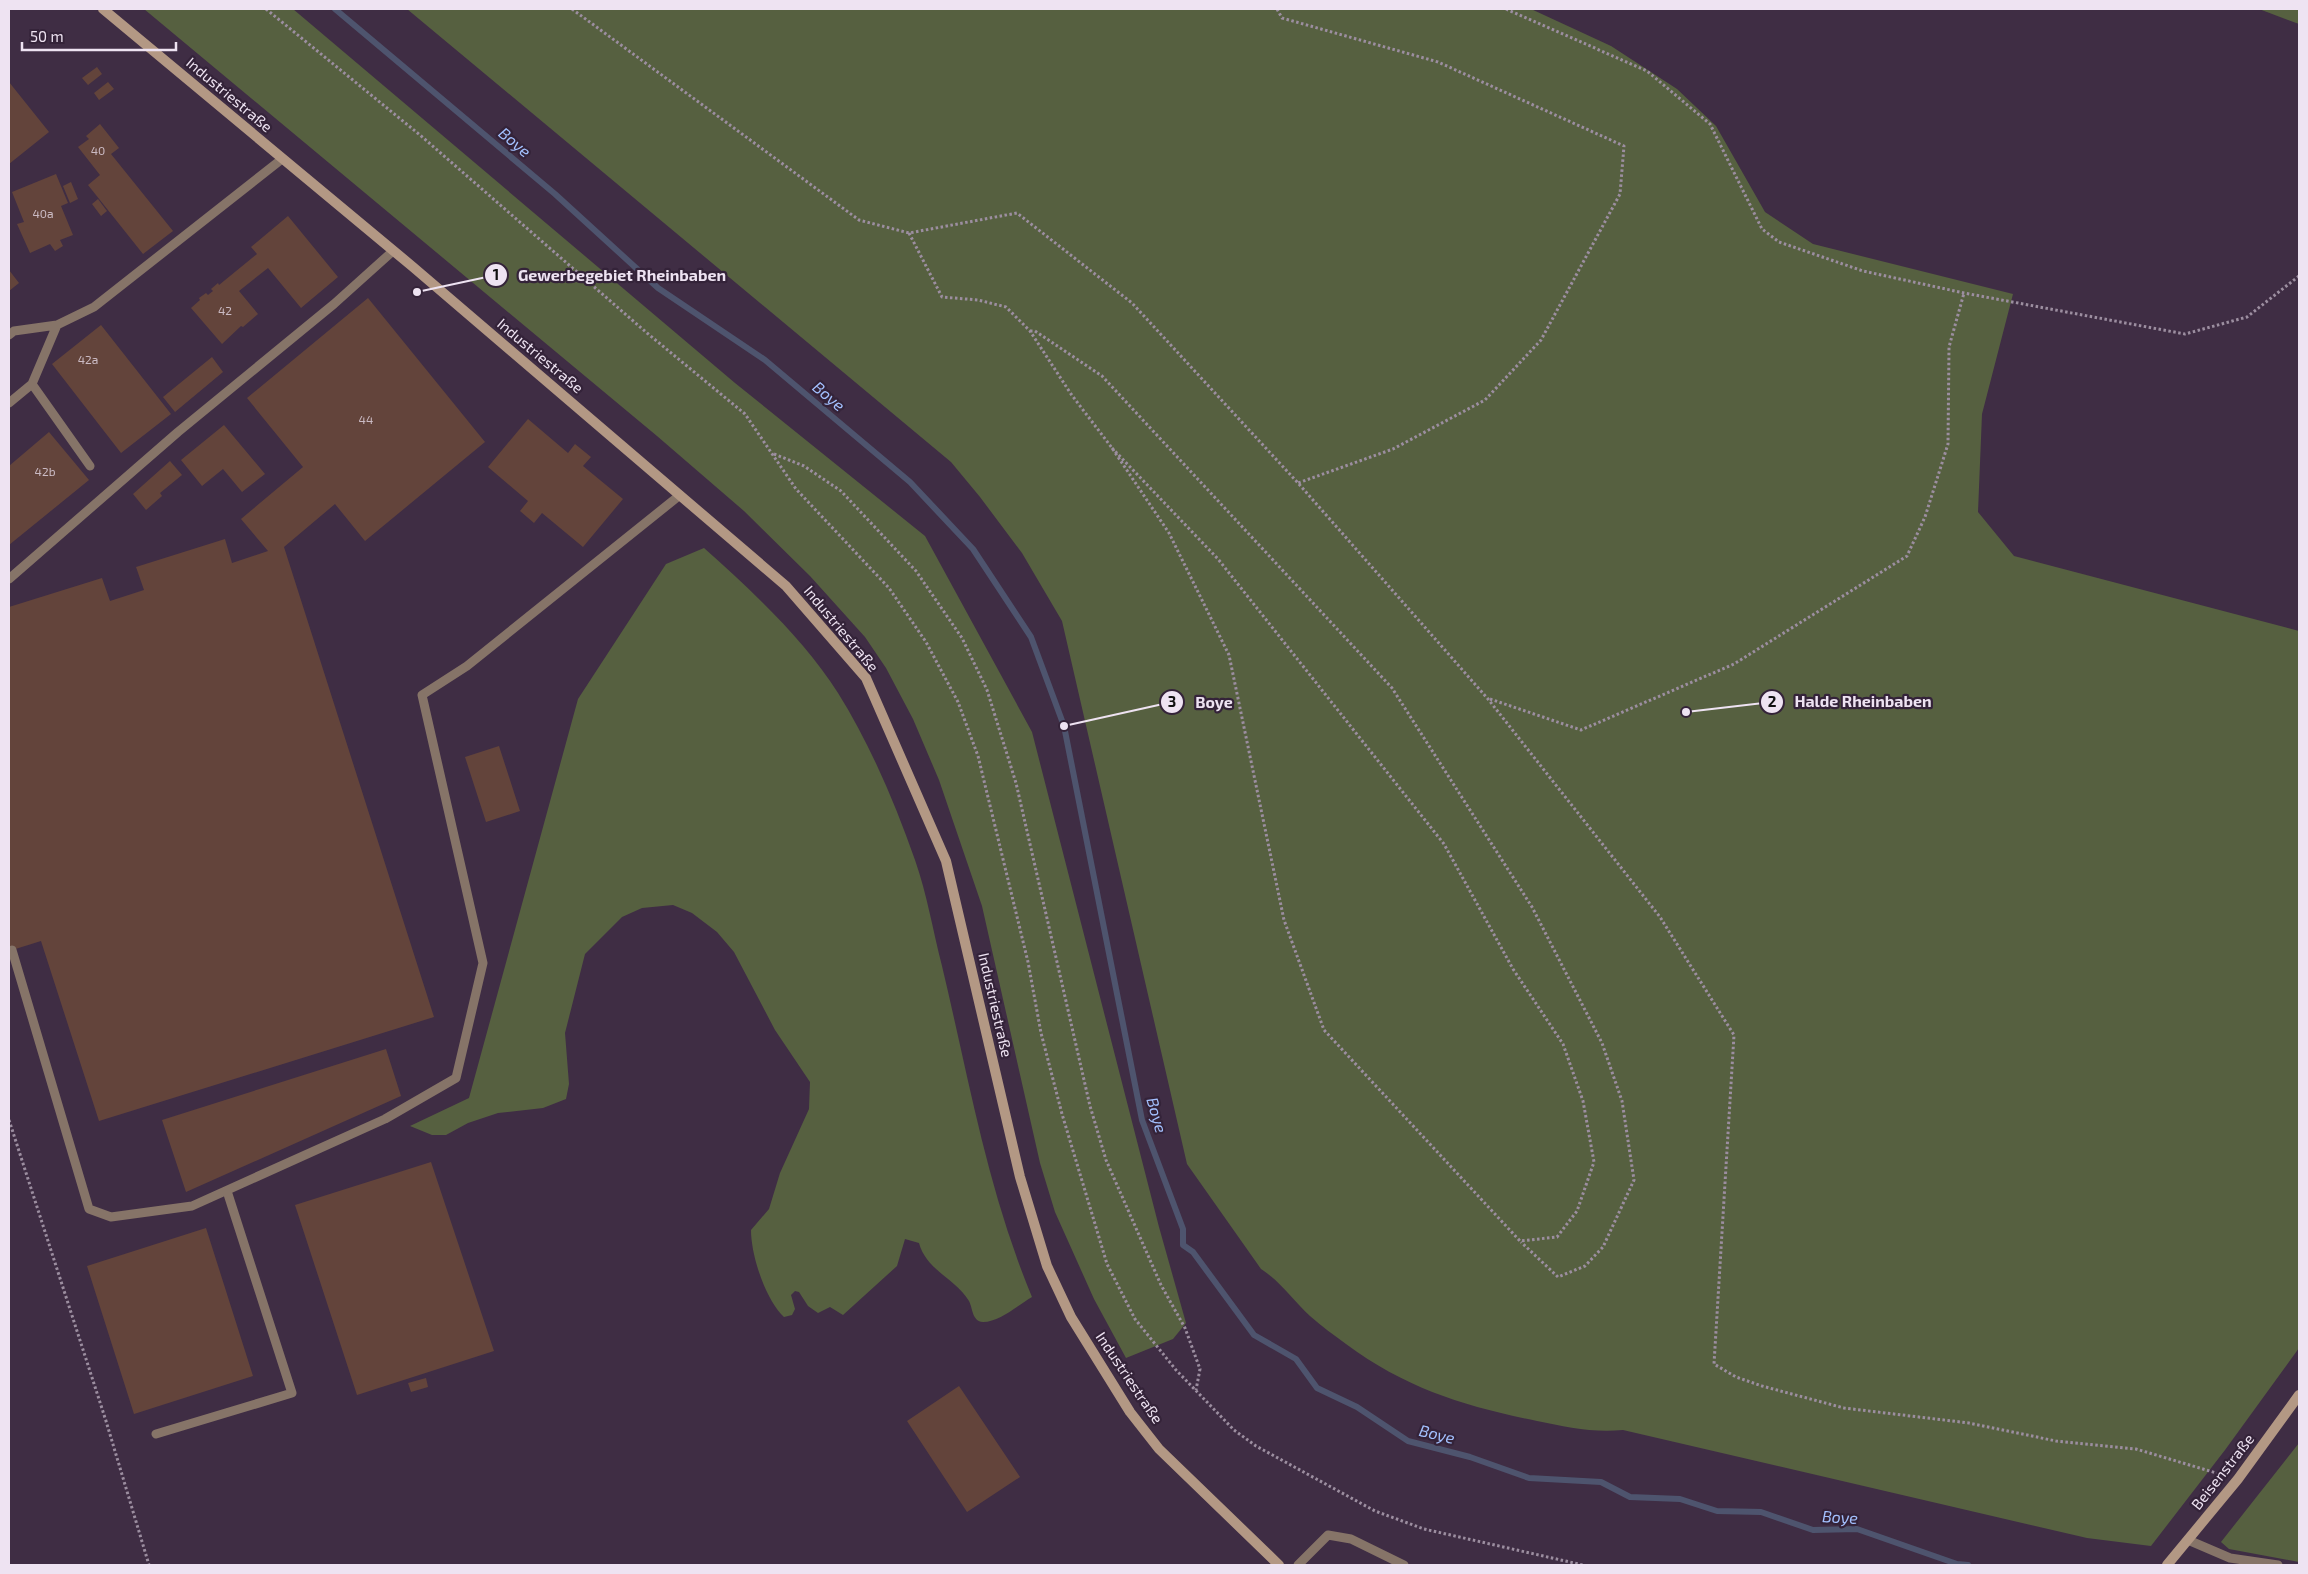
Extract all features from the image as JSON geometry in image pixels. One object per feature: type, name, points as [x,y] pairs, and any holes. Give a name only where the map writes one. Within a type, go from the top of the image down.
[{"type":"street","name":"Industriestraße","points":[[103,9],[393,251],[786,586],[866,678],[946,861],[1020,1177],[1047,1266],[1072,1317],[1130,1412],[1159,1449],[1279,1565]]},
{"type":"street","name":"Beisenstraße","points":[[2167,1565],[2238,1479],[2299,1395]]},
{"type":"lane","points":[[9,335],[14,331],[57,325],[94,307],[282,159]]},
{"type":"lane","points":[[9,579],[178,432],[334,304],[393,251]]},
{"type":"lane","points":[[9,403],[32,384],[57,325]]},
{"type":"lane","points":[[32,384],[90,466]]},
{"type":"lane","points":[[12,950],[89,1209],[111,1217],[192,1206],[384,1119],[456,1078],[484,963],[422,694],[467,666],[680,495]]},
{"type":"lane","points":[[156,1434],[292,1393],[227,1191]]},
{"type":"lane","points":[[1298,1565],[1328,1535],[1351,1539],[1404,1565]]},
{"type":"lane","points":[[2188,1540],[2230,1558],[2278,1565]]},
{"type":"path","points":[[572,9],[859,220],[909,233],[1017,213],[1132,303],[1298,483],[1488,699],[1660,917],[1734,1035],[1714,1364],[1736,1377],[1762,1386],[1844,1408],[1969,1423],[2056,1442],[2136,1449],[2238,1479]]},
{"type":"path","points":[[1277,9],[1282,18],[1438,62],[1624,146],[1620,194],[1541,340],[1485,400],[1393,449],[1298,483]]},
{"type":"path","points":[[1506,9],[1647,72],[1710,124],[1762,229],[1779,242],[1863,271],[1964,293],[2185,334],[2247,317],[2299,276]]},
{"type":"path","points":[[909,233],[942,297],[978,300],[1006,307],[1030,331],[1071,394],[1112,448],[1169,533],[1229,655],[1284,920],[1324,1030],[1520,1241],[1558,1277],[1585,1266],[1603,1247],[1634,1180],[1622,1101],[1602,1043],[1532,907],[1392,688],[1102,376],[1035,331],[1030,331]]},
{"type":"path","points":[[1488,699],[1581,730],[1734,664],[1907,556],[1925,517],[1948,444],[1949,347],[1964,293]]},
{"type":"path","points":[[1112,448],[1218,559],[1444,844],[1513,968],[1563,1044],[1583,1101],[1594,1162],[1577,1211],[1557,1237],[1520,1241]]},
{"type":"path","points":[[774,454],[804,466],[841,492],[916,571],[962,638],[987,690],[1016,783],[1095,1124],[1106,1160],[1139,1239],[1161,1285],[1185,1328],[1200,1369],[1196,1391]]},
{"type":"path","points":[[9,1120],[106,1421],[149,1565]]},
{"type":"green space","points":[[144,9],[293,9],[735,383],[925,536],[1032,732],[1159,1227],[1186,1323],[1173,1339],[1126,1358],[1094,1299],[1055,1212],[1040,1163],[982,906],[939,780],[913,719],[886,668],[865,637],[810,576],[744,511],[657,436]]},
{"type":"green space","points":[[407,9],[1531,9],[1611,46],[1677,89],[1716,126],[1765,212],[1813,244],[2013,294],[1982,414],[1978,512],[2014,556],[2299,631],[2299,1348],[2225,1450],[2151,1546],[2087,1538],[1623,1430],[1601,1431],[1569,1427],[1485,1409],[1437,1394],[1391,1373],[1346,1344],[1310,1316],[1280,1285],[1261,1269],[1187,1164],[1062,621],[1022,553],[951,462]]},
{"type":"green space","points":[[2259,9],[2299,9],[2299,24]]},
{"type":"green space","points":[[704,548],[793,634],[838,693],[871,753],[907,839],[926,899],[991,1175],[1016,1256],[1032,1297],[996,1319],[979,1321],[973,1314],[969,1301],[963,1293],[934,1267],[919,1243],[905,1239],[897,1266],[843,1315],[830,1307],[818,1313],[808,1306],[799,1292],[795,1291],[791,1295],[795,1309],[792,1315],[784,1317],[777,1309],[765,1288],[756,1264],[751,1230],[769,1209],[780,1173],[809,1109],[810,1082],[775,1030],[734,952],[717,932],[692,913],[673,905],[642,908],[622,917],[585,954],[565,1033],[569,1084],[566,1099],[543,1108],[498,1113],[468,1123],[446,1135],[432,1135],[410,1126],[469,1098],[578,699],[666,564]]},
{"type":"green space","points":[[2299,1443],[2299,1562],[2229,1549],[2221,1542]]},
{"type":"building","points":[[97,67],[102,74],[88,85],[82,78]]},
{"type":"building","points":[[9,82],[49,132],[9,164]]},
{"type":"building","points":[[108,82],[114,89],[99,100],[94,93]]},
{"type":"building","points":[[100,124],[119,148],[111,154],[173,231],[143,254],[88,185],[100,175],[78,147],[89,139],[86,136]]},
{"type":"building","points":[[56,174],[68,203],[61,206],[73,235],[60,240],[63,246],[55,251],[50,244],[30,253],[17,224],[24,222],[12,192]]},
{"type":"building","points":[[71,182],[78,199],[70,203],[63,186]]},
{"type":"building","points":[[98,199],[107,211],[101,216],[92,204]]},
{"type":"building","points":[[288,216],[338,277],[301,308],[268,268],[239,291],[258,314],[243,327],[241,326],[222,344],[191,308],[200,300],[199,298],[206,293],[208,295],[213,291],[211,289],[218,283],[219,285],[257,254],[251,247]]},
{"type":"building","points":[[9,270],[19,283],[9,291]]},
{"type":"building","points":[[368,298],[485,442],[365,541],[335,504],[284,547],[434,1017],[99,1121],[41,941],[9,951],[9,607],[102,578],[110,601],[144,590],[136,567],[225,539],[232,563],[268,551],[241,519],[303,467],[247,398]]},
{"type":"building","points":[[101,325],[171,414],[121,453],[52,364]]},
{"type":"building","points":[[212,357],[223,372],[175,412],[163,397]]},
{"type":"building","points":[[528,419],[568,453],[575,444],[591,457],[583,466],[623,499],[583,547],[542,513],[534,523],[520,511],[528,501],[488,467]]},
{"type":"building","points":[[224,425],[265,474],[242,492],[223,469],[202,486],[181,460]]},
{"type":"building","points":[[49,432],[89,480],[9,545],[9,466]]},
{"type":"building","points":[[170,461],[182,475],[160,493],[162,496],[146,510],[133,494]]},
{"type":"building","points":[[499,746],[520,811],[486,822],[465,757]]},
{"type":"building","points":[[386,1049],[401,1096],[186,1192],[162,1120]]},
{"type":"building","points":[[431,1162],[494,1351],[357,1395],[295,1205]]},
{"type":"building","points":[[206,1228],[253,1376],[134,1414],[87,1266]]},
{"type":"building","points":[[426,1378],[428,1387],[411,1392],[408,1383]]},
{"type":"building","points":[[959,1386],[1020,1477],[967,1512],[907,1421]]},
{"type":"waterway","name":"Boye","points":[[335,9],[555,194],[658,288],[765,360],[910,482],[973,549],[1031,637],[1064,726],[1142,1120],[1183,1229],[1183,1245],[1193,1252],[1254,1335],[1296,1359],[1317,1388],[1357,1407],[1408,1441],[1470,1457],[1529,1478],[1601,1482],[1630,1497],[1680,1499],[1717,1511],[1761,1512],[1813,1530],[1857,1529],[1957,1564],[1968,1565]]},
{"type":"place","name":"Gewerbegebiet Rheinbaben","points":[[417,292]]},
{"type":"place","name":"Halde Rheinbaben","points":[[1686,712]]},
{"type":"place","name":"Boye","points":[[1064,726]]}]
